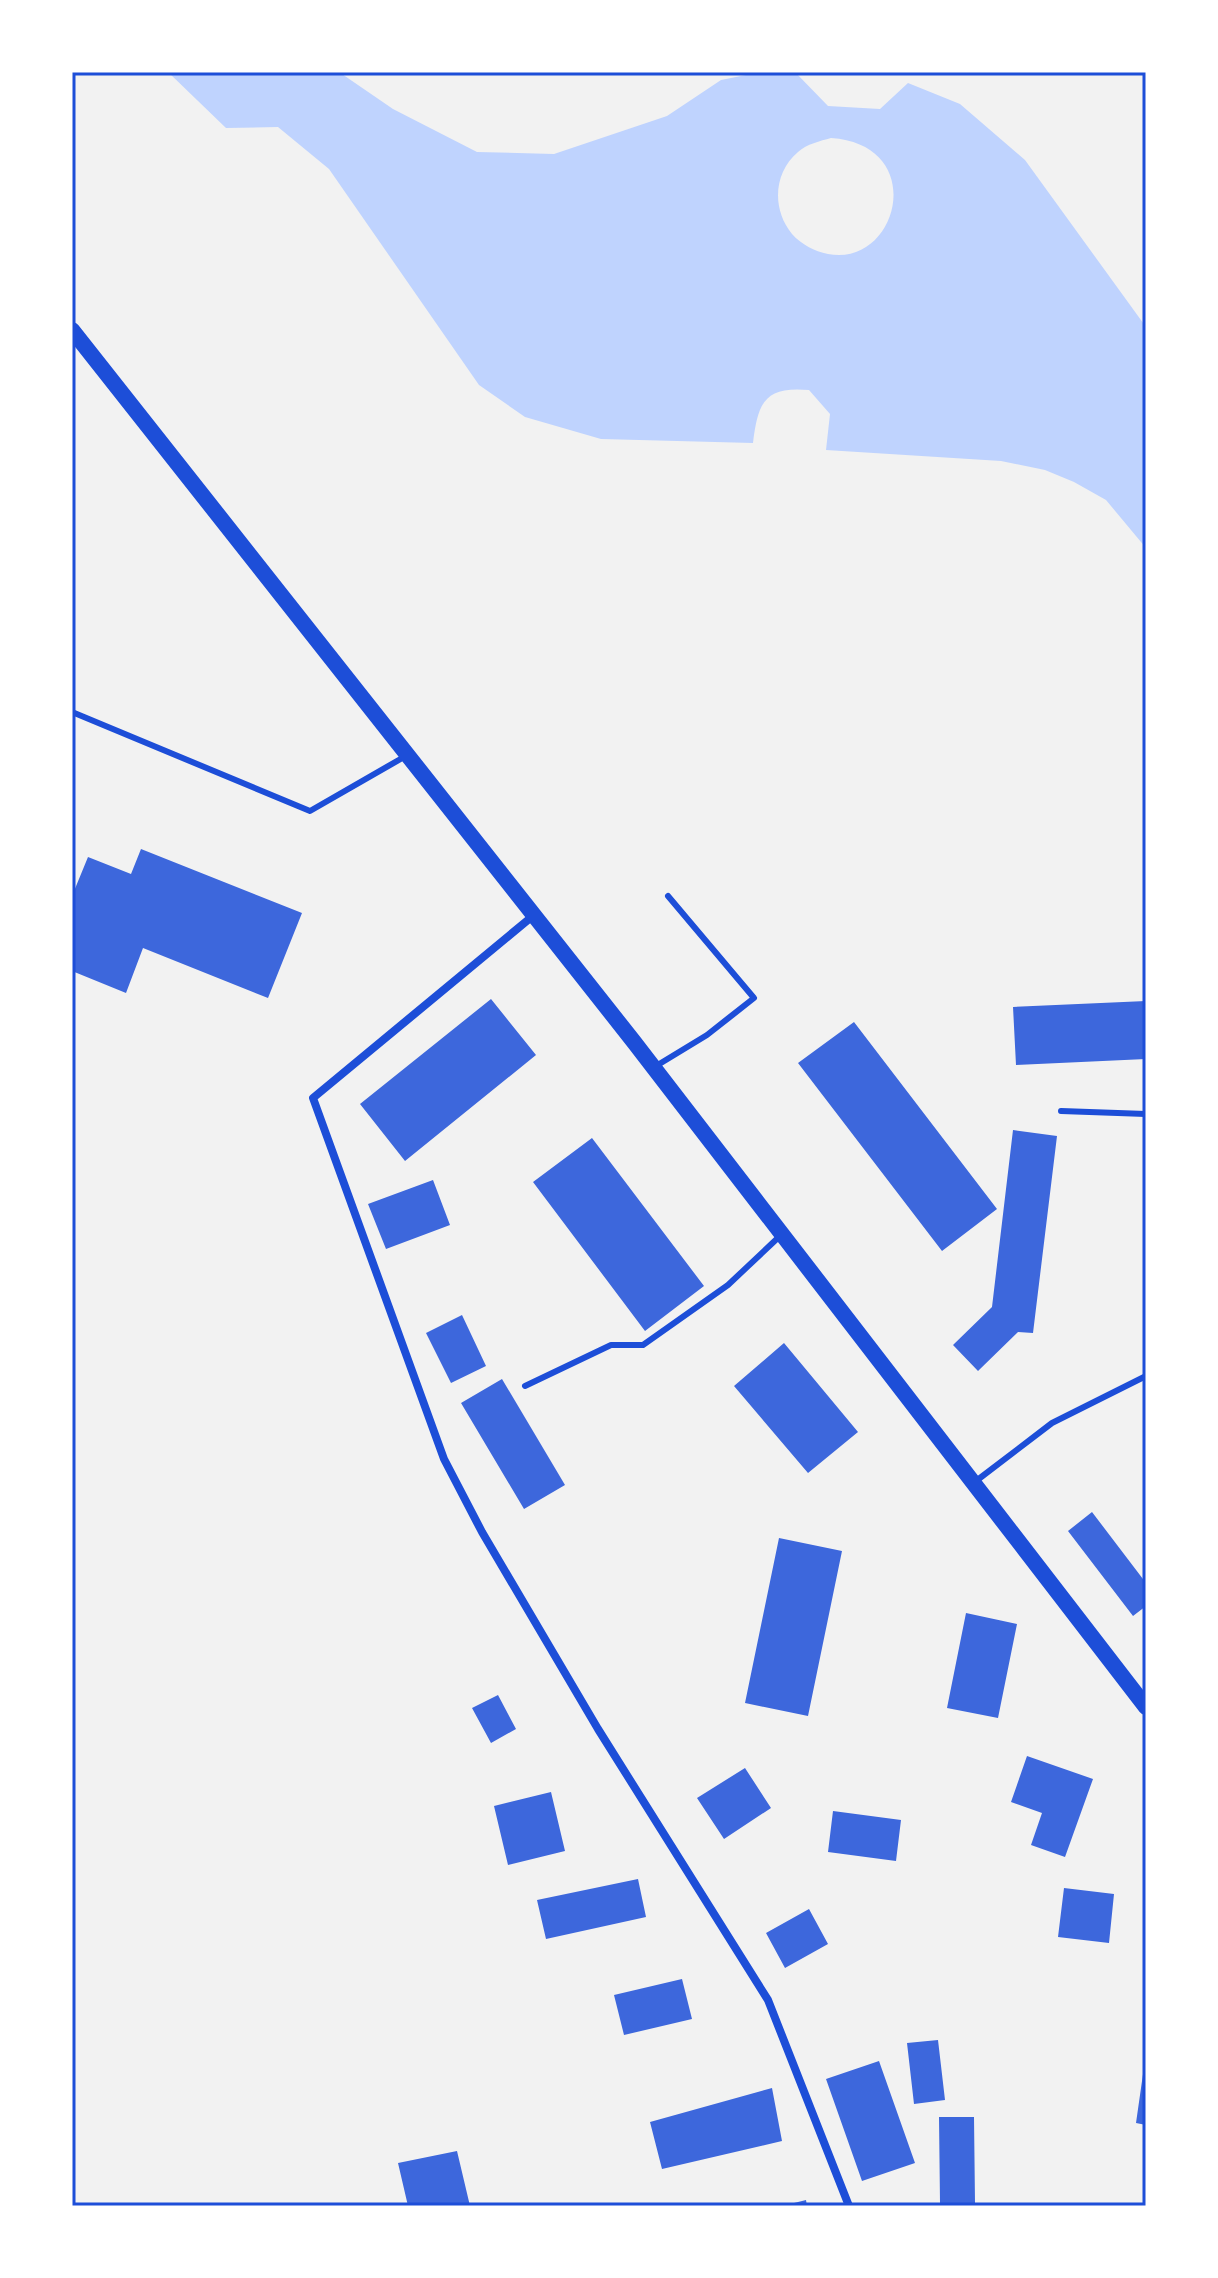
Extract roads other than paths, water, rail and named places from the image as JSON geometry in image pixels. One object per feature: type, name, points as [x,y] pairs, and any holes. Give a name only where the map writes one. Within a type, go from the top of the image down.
[{"type":"main road","points":[[72,330],[534,915],[1146,1707]]},
{"type":"street","points":[[534,915],[313,1098],[444,1459],[482,1532],[598,1729],[768,2000],[849,2206]]},
{"type":"lane","points":[[72,712],[310,811],[407,755]]},
{"type":"lane","points":[[653,1068],[707,1035],[754,998],[668,896]]},
{"type":"lane","points":[[1061,1111],[1146,1114]]},
{"type":"lane","points":[[525,1386],[611,1345],[643,1345],[728,1285],[781,1235]]},
{"type":"lane","points":[[973,1483],[1052,1423],[1146,1376]]},
{"type":"water","points":[[168,72],[339,72],[393,109],[477,152],[554,154],[667,116],[721,80],[761,72],[795,72],[828,106],[880,109],[908,83],[960,104],[1025,160],[1146,327],[1146,548],[1106,500],[1045,470],[1001,461],[826,450],[830,414],[809,390],[782,391],[766,400],[758,417],[753,443],[601,439],[525,417],[479,385],[329,169],[278,127],[226,128]],"holes":[[[831,138],[862,146],[882,161],[892,181],[893,204],[886,225],[872,243],[852,253],[828,254],[808,247],[792,234],[781,214],[778,192],[784,170],[798,152],[818,142]]]}]
